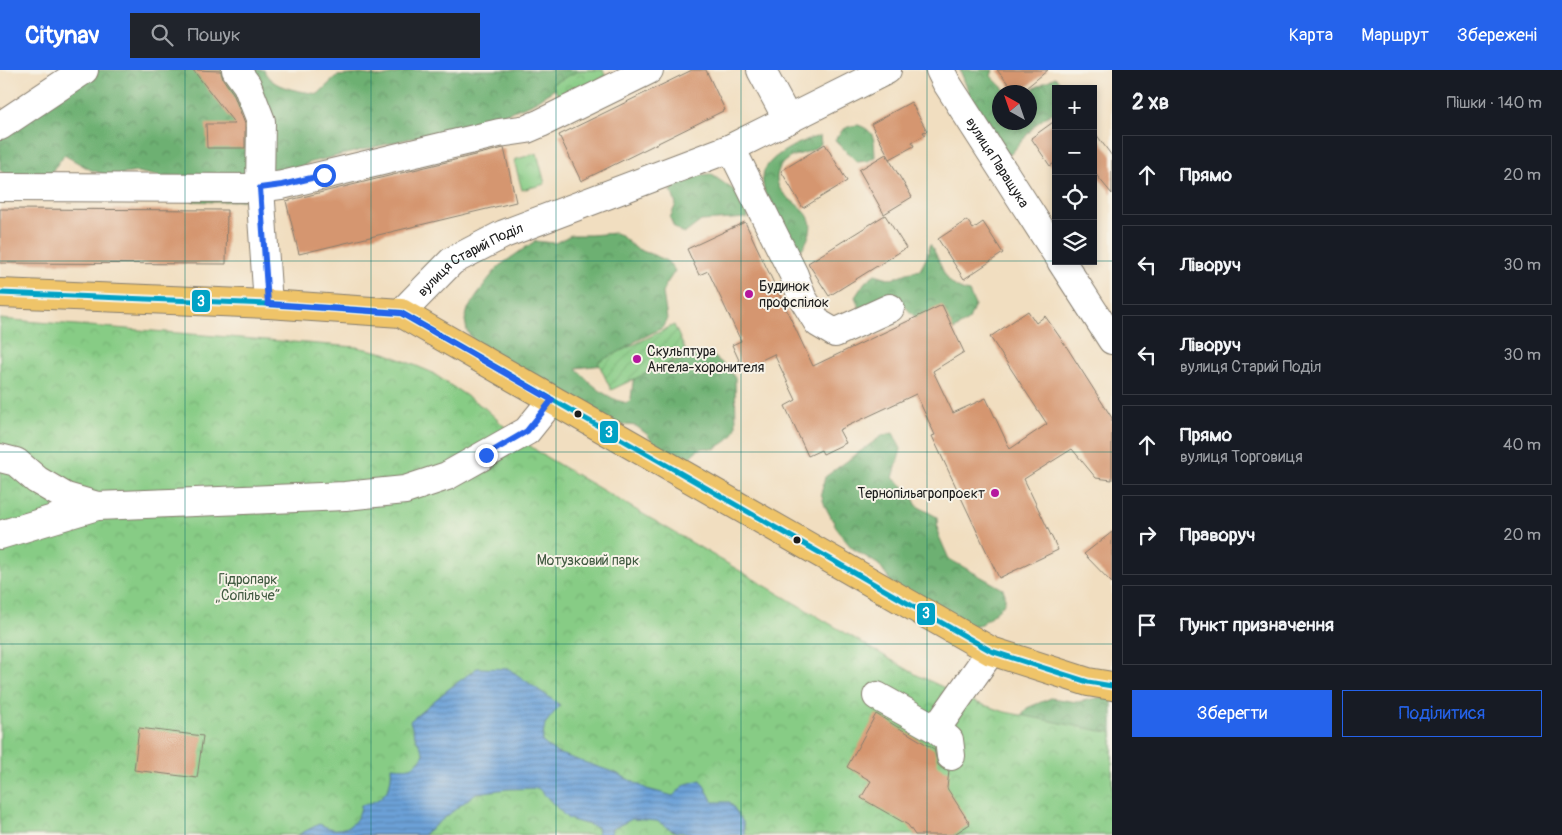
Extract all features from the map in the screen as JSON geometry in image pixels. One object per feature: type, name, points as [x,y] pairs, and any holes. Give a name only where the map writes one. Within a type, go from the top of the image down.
[{"type":"main road","points":[[0,293],[268,304],[401,313],[991,651],[1088,682],[1112,686]]},
{"type":"street","points":[[0,126],[84,70]]},
{"type":"street","points":[[236,70],[247,85],[261,121],[260,188],[268,304]]},
{"type":"street","points":[[0,187],[260,188],[282,185],[499,133],[527,129],[649,70]]},
{"type":"street","points":[[761,70],[788,120]]},
{"type":"street","name":"вулиця Старий Поділ","points":[[401,313],[452,261],[504,234],[731,148],[888,70]]},
{"type":"street","name":"вулиця Паращука","points":[[940,70],[1052,246]]},
{"type":"street","points":[[731,148],[794,275],[802,297],[818,323],[835,333],[890,308]]},
{"type":"street","points":[[1064,265],[1112,340]]},
{"type":"street","points":[[0,535],[97,506],[345,496],[405,490],[447,476],[527,431],[552,400]]},
{"type":"street","points":[[0,458],[16,462],[37,480],[66,497],[97,506]]},
{"type":"street","points":[[936,729],[991,651]]},
{"type":"street","points":[[877,696],[936,729],[949,740],[951,756]]},
{"type":"green space","points":[[62,70],[264,70],[273,81],[280,85],[318,94],[337,76],[361,74],[381,77],[412,70],[596,70],[581,79],[555,89],[531,104],[500,116],[458,139],[433,133],[308,163],[277,184],[243,200],[216,202],[193,201],[157,176],[137,172],[110,176],[91,170],[64,155],[40,188],[17,188],[0,170],[0,128]]},
{"type":"green space","points":[[581,70],[603,70],[606,76],[560,99],[552,84]]},
{"type":"green space","points":[[960,70],[993,70],[991,76],[1000,85],[992,85],[992,130],[1031,130],[1011,154],[993,154]]},
{"type":"green space","points":[[1055,77],[1063,85],[1052,85],[1052,113],[1037,123],[1037,87]]},
{"type":"green space","points":[[858,125],[868,130],[873,137],[875,157],[868,161],[857,162],[835,140],[845,129]]},
{"type":"green space","points":[[820,136],[821,144],[812,150],[787,159],[781,165],[778,172],[779,186],[784,194],[807,214],[810,223],[809,234],[802,249],[787,252],[767,201],[764,191],[763,174],[766,167],[787,149]]},
{"type":"green space","points":[[537,153],[545,184],[522,190],[514,160]]},
{"type":"green space","points":[[711,174],[738,193],[750,208],[747,218],[701,221],[684,234],[674,227],[670,218],[676,204],[671,190],[689,178]]},
{"type":"green space","points":[[615,233],[639,250],[663,259],[672,266],[675,271],[665,286],[663,293],[667,319],[662,328],[636,341],[603,365],[576,368],[605,394],[627,403],[631,399],[633,382],[636,376],[645,369],[699,354],[712,355],[727,367],[735,378],[735,430],[725,442],[714,449],[704,448],[696,451],[683,465],[654,445],[648,435],[636,426],[610,423],[556,386],[476,346],[467,331],[465,320],[468,309],[487,281],[499,266],[535,241],[555,243],[571,235]]},
{"type":"green space","points":[[930,244],[948,279],[953,285],[969,292],[975,305],[969,320],[954,330],[923,322],[912,314],[901,300],[861,311],[855,297],[865,282],[875,274],[892,279],[920,270],[927,257]]},
{"type":"green space","name":"Гідропарк „Сопільче“","points":[[0,319],[356,347],[385,353],[431,372],[486,409],[504,426],[541,454],[917,675],[975,702],[1005,712],[1112,732],[1112,835],[0,835]]},
{"type":"green space","points":[[674,325],[687,354],[611,390],[598,362]]},
{"type":"green space","points":[[893,433],[901,449],[893,478],[910,492],[917,506],[937,517],[938,534],[949,559],[1003,589],[1005,601],[1002,606],[979,625],[965,626],[901,597],[879,565],[852,548],[840,534],[825,506],[821,494],[825,477],[883,435]]},
{"type":"green space","points":[[1102,697],[1112,699],[1112,820],[1020,730],[1023,714],[1027,708],[1051,698],[1077,702]]},
{"type":"water","points":[[477,668],[509,669],[560,705],[545,724],[542,742],[557,753],[616,773],[647,789],[673,796],[686,784],[701,780],[713,802],[730,802],[743,822],[745,835],[693,835],[691,833],[675,832],[657,821],[632,819],[612,829],[611,835],[598,835],[597,827],[568,819],[538,788],[476,793],[423,835],[298,835],[319,824],[334,829],[351,825],[359,814],[361,805],[375,801],[385,793],[390,782],[391,767],[410,767],[417,763],[424,754],[410,721]]},
{"type":"building","points":[[193,70],[221,71],[223,79],[233,93],[245,124],[245,148],[207,148],[206,124],[235,124]]},
{"type":"building","points":[[692,70],[706,70],[725,110],[581,181],[559,135]]},
{"type":"building","points":[[997,70],[1048,70],[1030,85],[1009,85]]},
{"type":"building","points":[[911,102],[927,131],[923,132],[925,135],[912,142],[914,146],[890,159],[871,124]]},
{"type":"building","points":[[1052,123],[1052,165],[1050,166],[1031,138]]},
{"type":"building","points":[[1097,135],[1112,156],[1112,194],[1097,176]]},
{"type":"building","points":[[825,144],[847,181],[803,208],[781,171]]},
{"type":"building","points":[[504,148],[516,202],[299,254],[286,201]]},
{"type":"building","points":[[886,154],[912,197],[884,214],[859,170]]},
{"type":"building","points":[[0,209],[227,210],[226,264],[0,263]]},
{"type":"building","points":[[885,215],[906,248],[829,296],[808,263]]},
{"type":"building","points":[[967,220],[973,229],[983,222],[1003,253],[964,279],[938,239]]},
{"type":"building","points":[[745,222],[813,366],[942,305],[964,352],[933,371],[953,413],[986,398],[1010,449],[1047,424],[990,337],[1028,311],[1036,323],[1045,316],[1112,418],[1112,480],[1096,478],[1072,449],[1024,479],[1058,550],[999,578],[932,436],[935,435],[916,394],[839,430],[846,443],[823,454],[821,450],[808,456],[785,406],[796,400],[774,354],[743,369],[732,345],[741,341],[708,271],[699,275],[687,249]]},
{"type":"building","points":[[1112,532],[1112,583],[1084,554]]},
{"type":"building","points":[[876,714],[934,749],[938,765],[944,770],[949,771],[947,788],[970,824],[953,835],[915,835],[908,825],[861,798],[871,781],[847,767]]},
{"type":"building","points":[[139,728],[203,736],[197,778],[134,770]]},
{"type":"transit line","name":"3","points":[[0,293],[268,304],[401,313],[991,651],[1088,682],[1112,686]]},
{"type":"place","name":"Будинок профспілок","points":[[749,294]]},
{"type":"place","name":"Скульптура Ангела-хоронителя","points":[[637,359]]},
{"type":"place","name":"Тернопільагропроєкт","points":[[995,493]]},
{"type":"route","points":[[324,175],[260,188],[268,304],[401,313],[552,400],[527,431],[486,455]]},
{"type":"park label","name":"Мотузковий парк","points":[[588,560]]}]
